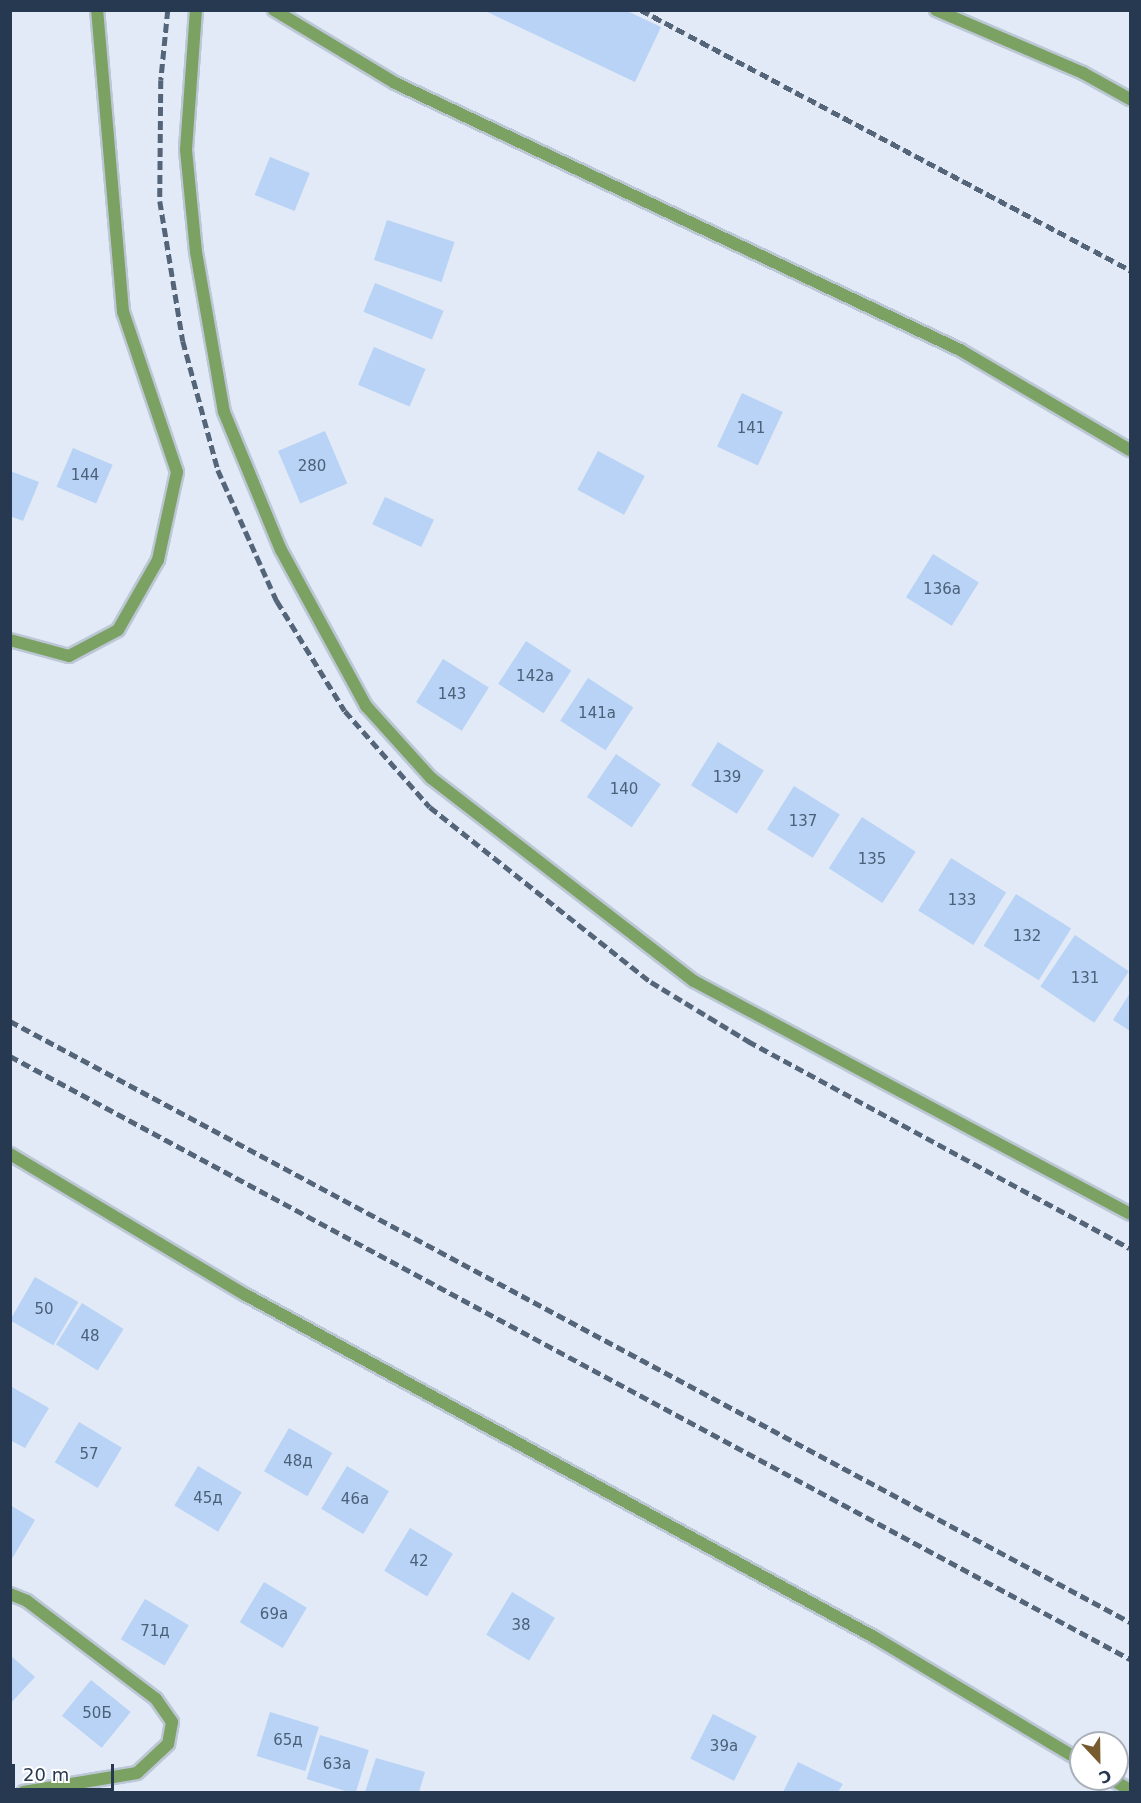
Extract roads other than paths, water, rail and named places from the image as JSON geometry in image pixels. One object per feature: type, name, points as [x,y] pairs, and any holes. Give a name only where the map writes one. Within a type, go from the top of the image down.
[{"type":"street","points":[[10,640],[69,656],[118,630],[158,560],[177,472],[123,312],[97,10]]},
{"type":"street","points":[[196,10],[186,150],[196,252],[224,412],[281,550],[366,706],[430,778],[694,981],[1131,1214]]},
{"type":"street","points":[[274,10],[395,83],[960,350],[1131,450]]},
{"type":"street","points":[[936,10],[1083,73],[1131,99]]},
{"type":"street","points":[[10,1154],[244,1294],[874,1637],[1069,1754]]},
{"type":"street","points":[[10,1594],[27,1601],[156,1699],[172,1722],[168,1744],[137,1773],[24,1792]]},
{"type":"railway","points":[[168,10],[161,80],[160,201],[183,341],[218,470],[277,601],[345,711],[430,807],[651,982],[748,1041],[1130,1248]]},
{"type":"railway","points":[[641,10],[1130,270]]},
{"type":"railway","points":[[10,1021],[1130,1622]]},
{"type":"railway","points":[[10,1056],[1130,1659]]}]
